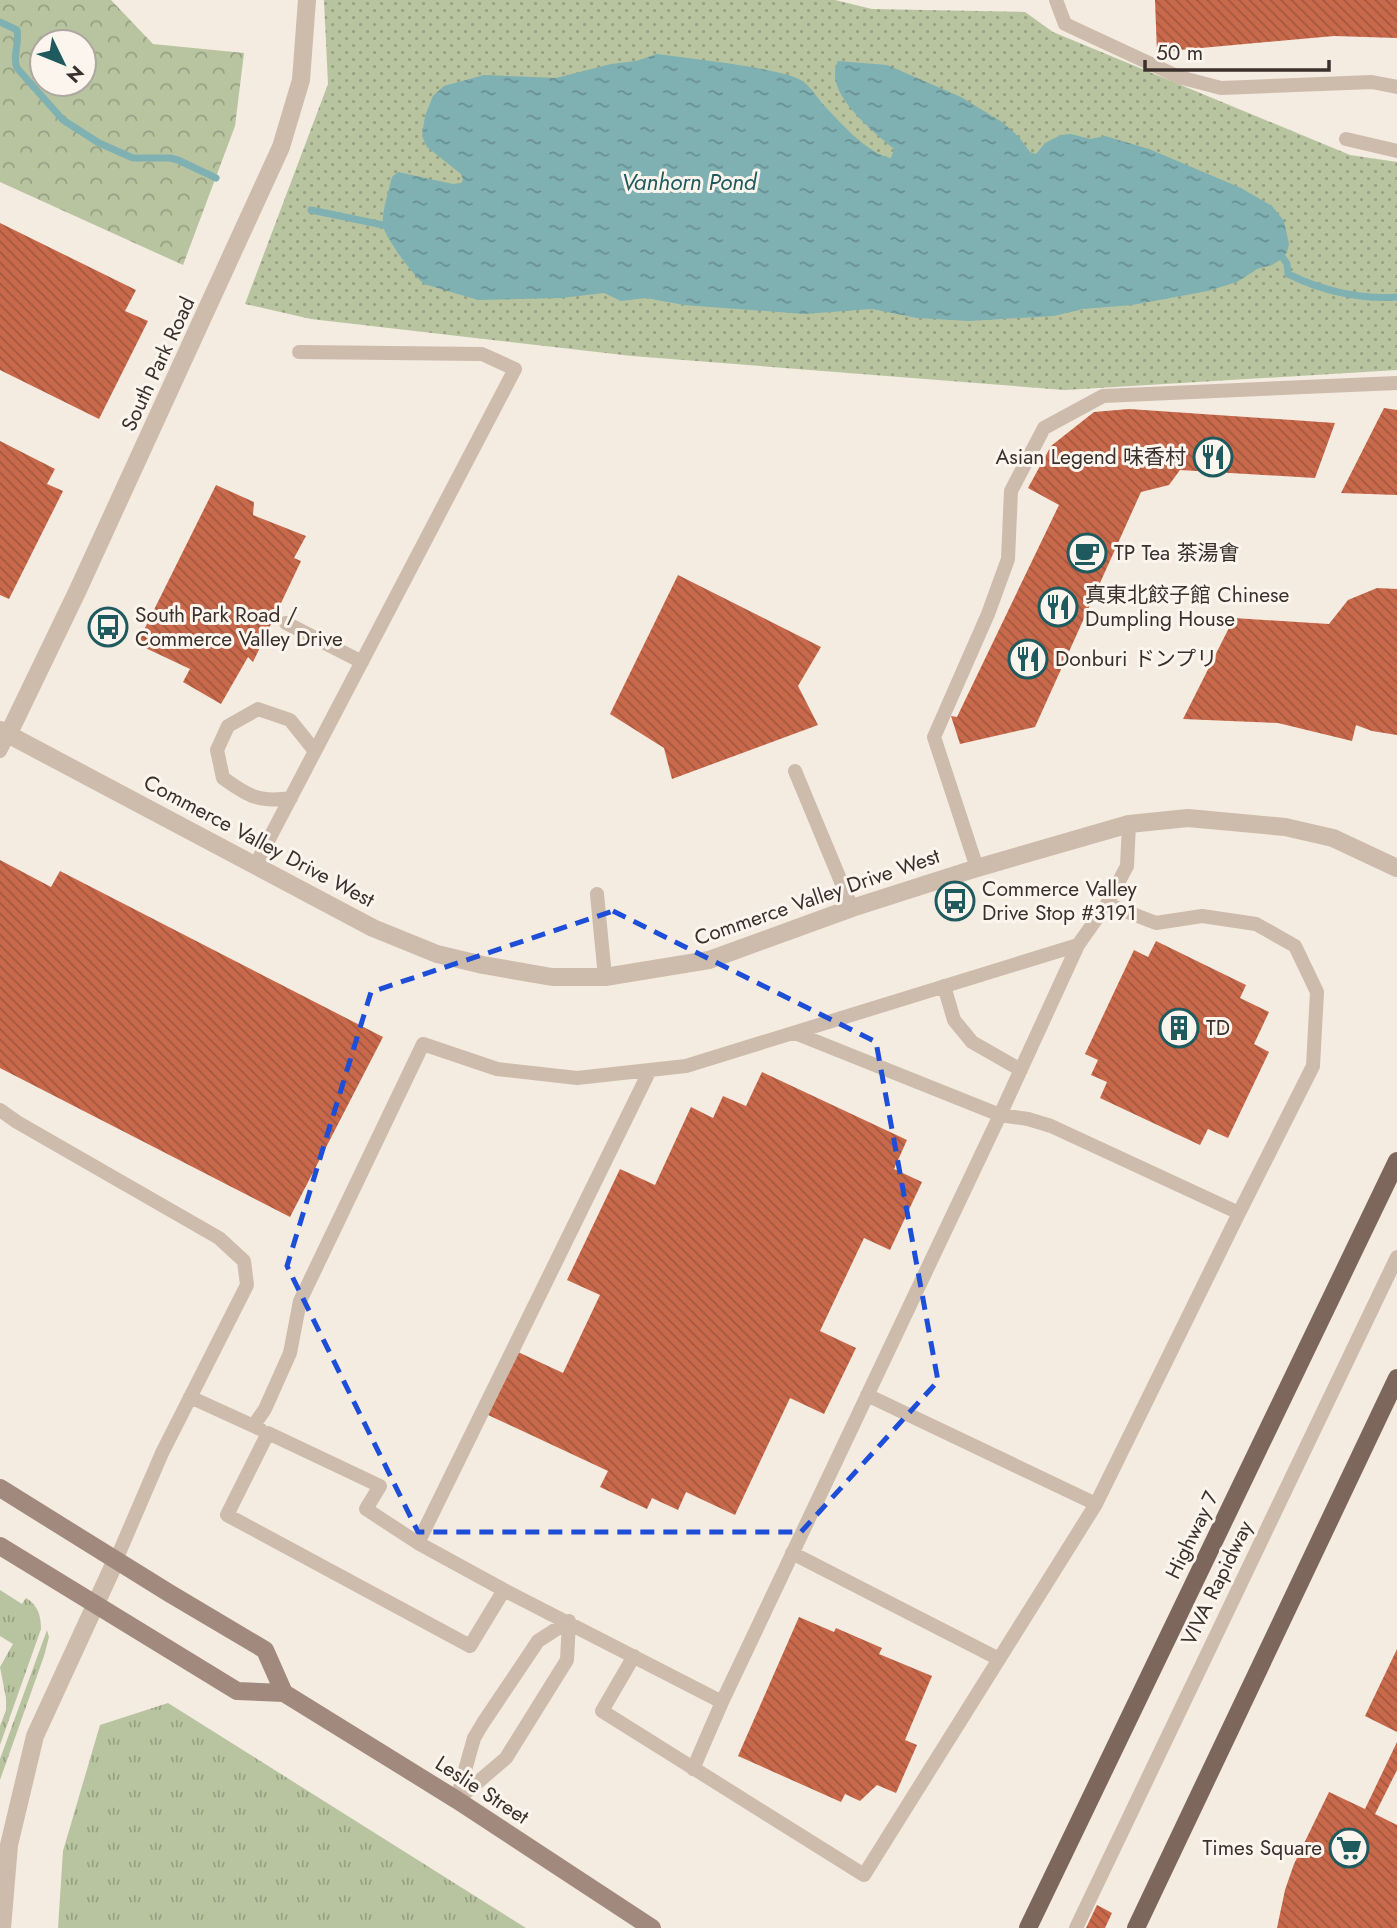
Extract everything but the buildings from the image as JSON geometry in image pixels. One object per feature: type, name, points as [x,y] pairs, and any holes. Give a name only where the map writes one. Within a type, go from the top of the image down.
[{"type":"main road","name":"Highway 7","points":[[1028,1928],[1397,1161]]},
{"type":"main road","points":[[1136,1928],[1397,1378]]},
{"type":"main road","points":[[0,1488],[265,1650],[284,1693]]},
{"type":"main road","name":"Leslie Street","points":[[0,1546],[237,1691],[284,1693],[457,1800],[652,1928]]},
{"type":"street","name":"South Park Road","points":[[4,732],[94,556],[281,147],[301,80],[307,0]]},
{"type":"street","name":"Commerce Valley Drive West","points":[[4,732],[373,928],[437,954],[552,977],[605,977],[709,960],[852,908],[1129,824],[1188,818],[1285,827],[1333,838],[1397,867]]},
{"type":"street","points":[[2,1928],[9,1845],[35,1736],[116,1560]]},
{"type":"lane","points":[[1056,0],[1065,24],[1179,77],[1221,88],[1372,82],[1397,87]]},
{"type":"lane","points":[[1346,139],[1397,151]]},
{"type":"lane","points":[[256,864],[514,369],[482,354],[299,352]]},
{"type":"lane","points":[[978,868],[934,737],[988,614],[1008,559],[1010,491],[1044,428],[1103,396],[1397,383]]},
{"type":"lane","points":[[286,624],[362,662]]},
{"type":"lane","points":[[290,798],[274,800],[249,797],[223,778],[217,750],[228,726],[258,709],[290,720],[315,751]]},
{"type":"lane","points":[[0,751],[4,732]]},
{"type":"lane","points":[[795,771],[852,908]]},
{"type":"lane","points":[[693,1769],[1078,945],[1107,904],[1127,866],[1129,824]]},
{"type":"lane","points":[[597,894],[605,977]]},
{"type":"lane","points":[[634,1656],[602,1711],[864,1875],[1096,1504],[1312,1066],[1317,992],[1295,946],[1256,924],[1202,916],[1156,923],[1107,904]]},
{"type":"lane","points":[[254,1425],[265,1409],[290,1353],[300,1301],[423,1044],[497,1069],[577,1078],[685,1066],[1078,945]]},
{"type":"lane","points":[[944,986],[954,1020],[972,1042],[1021,1070]]},
{"type":"lane","points":[[795,1032],[1000,1115],[1051,1126],[1115,1154],[1171,1184],[1239,1213]]},
{"type":"lane","points":[[418,1543],[650,1070]]},
{"type":"lane","points":[[0,1110],[219,1237],[244,1261],[247,1284],[162,1453],[116,1560]]},
{"type":"lane","name":"VIVA Rapidway","points":[[1076,1928],[1397,1257]]},
{"type":"lane","points":[[867,1395],[1096,1504]]},
{"type":"lane","points":[[191,1397],[380,1486],[366,1509],[418,1543],[722,1702]]},
{"type":"lane","points":[[268,1433],[227,1515],[470,1647],[504,1590]]},
{"type":"lane","points":[[792,1553],[999,1659]]},
{"type":"lane","points":[[457,1800],[506,1758],[567,1660],[569,1621]]},
{"type":"lane","points":[[457,1800],[474,1738],[538,1640],[569,1621]]},
{"type":"highlighted area","points":[[613,911],[876,1042],[938,1381],[801,1532],[418,1532],[287,1266],[371,992]]},
{"type":"green space","points":[[0,0],[111,0],[153,44],[244,53],[235,126],[183,265],[0,182]]},
{"type":"green space","points":[[324,0],[835,0],[872,9],[1025,12],[1053,32],[1350,155],[1397,162],[1397,370],[1065,390],[632,356],[311,319],[245,304],[328,84]]},
{"type":"green space","points":[[0,1590],[22,1604],[26,1598],[30,1601],[38,1611],[41,1629],[0,1745],[0,1726],[6,1710],[6,1698],[0,1667],[13,1644],[0,1636]]},
{"type":"green space","points":[[47,1630],[49,1637],[44,1656],[0,1780],[0,1759]]},
{"type":"green space","points":[[168,1703],[526,1928],[58,1928],[63,1851],[100,1725]]},
{"type":"water","name":"Vanhorn Pond","points":[[657,54],[757,68],[794,77],[804,82],[853,135],[872,150],[891,158],[894,149],[852,110],[837,85],[835,73],[838,61],[887,65],[961,97],[1002,122],[1019,137],[1030,152],[1036,154],[1045,143],[1061,135],[1071,134],[1090,139],[1105,136],[1149,149],[1241,188],[1272,206],[1284,221],[1289,244],[1287,252],[1272,265],[1257,269],[1237,282],[1208,291],[1132,305],[1083,309],[1054,316],[969,321],[917,318],[872,309],[804,314],[684,305],[646,298],[621,301],[604,293],[561,298],[478,300],[424,284],[419,279],[394,248],[385,232],[383,221],[392,177],[398,172],[453,184],[463,180],[461,174],[427,147],[422,136],[425,116],[433,96],[444,86],[484,75],[556,78]]},
{"type":"waterway","points":[[0,22],[17,30],[17,68],[63,120],[99,143],[133,158],[170,158],[216,178]]},
{"type":"waterway","points":[[311,210],[383,225]]},
{"type":"waterway","points":[[1283,258],[1288,274],[1313,285],[1341,293],[1397,297]]},
{"type":"place","name":"Asian Legend 味香村","points":[[1213,457]]},
{"type":"place","name":"TP Tea 茶湯㑹","points":[[1087,553]]},
{"type":"place","name":"真東北餃子館 Chinese Dumpling House","points":[[1058,607]]},
{"type":"place","name":"South Park Road / Commerce Valley Drive","points":[[108,627]]},
{"type":"place","name":"Donburi ドンプリ","points":[[1028,659]]},
{"type":"place","name":"Commerce Valley Drive Stop #3191","points":[[955,901]]},
{"type":"place","name":"TD","points":[[1179,1028]]},
{"type":"place","name":"Times Square","points":[[1349,1848]]}]
